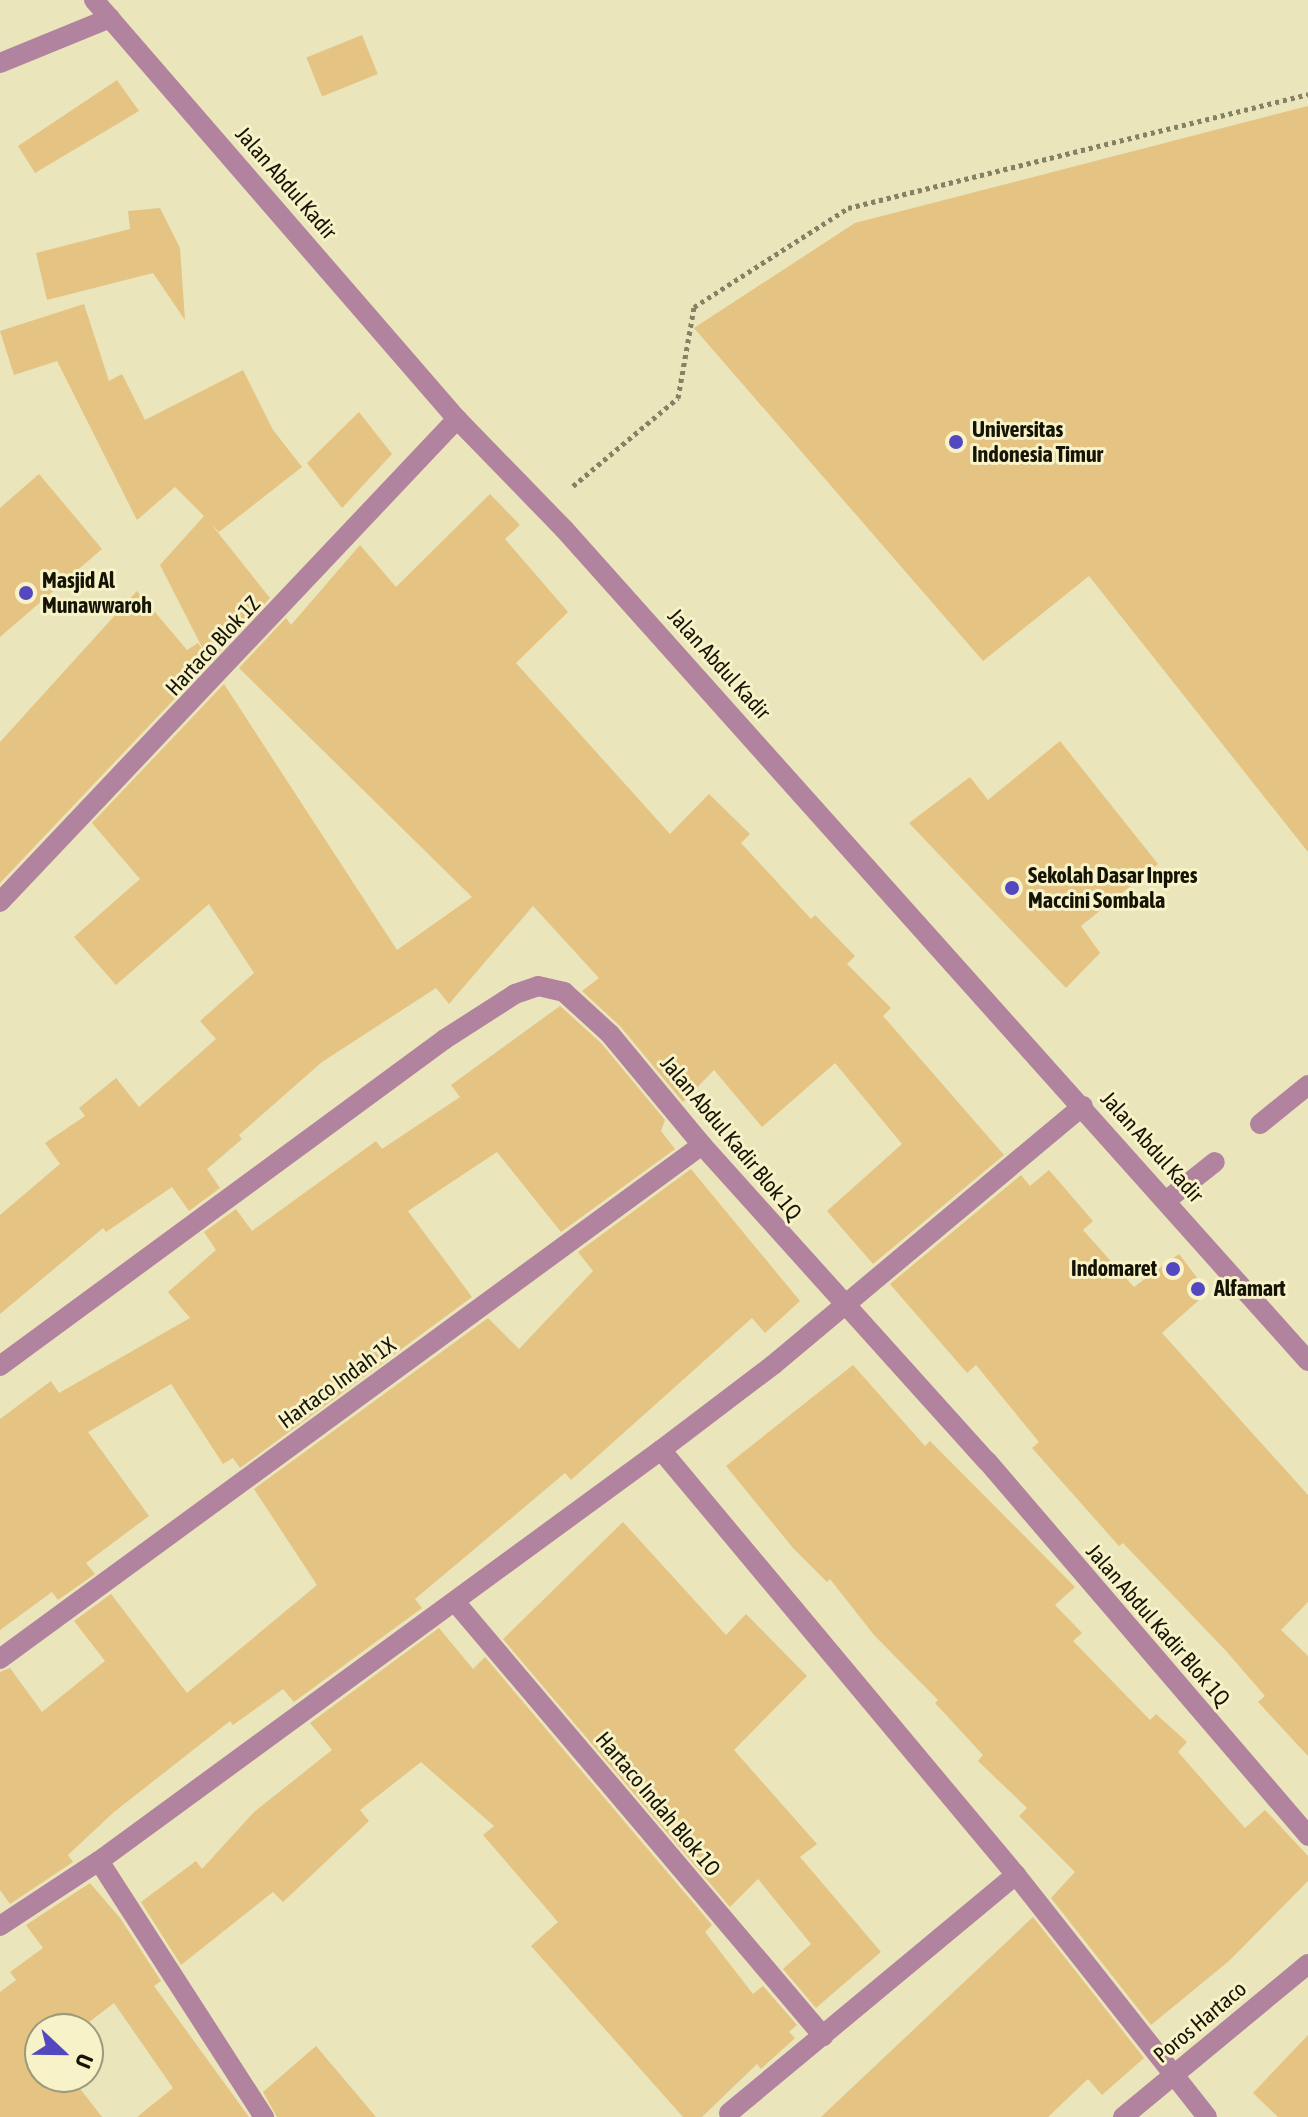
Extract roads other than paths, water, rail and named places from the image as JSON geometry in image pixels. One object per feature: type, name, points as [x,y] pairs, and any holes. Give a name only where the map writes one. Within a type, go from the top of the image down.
[{"type":"street","name":"Jalan Abdul Kadir","points":[[94,0],[457,419],[546,509],[1308,1361]]},
{"type":"street","points":[[0,63],[110,18]]},
{"type":"street","name":"Hartaco Blok 1Z","points":[[0,902],[457,419]]},
{"type":"street","name":"Jalan Abdul Kadir Blok 1Q","points":[[0,1366],[445,1039],[515,994],[538,986],[564,992],[588,1010],[702,1145],[987,1461],[1308,1836]]},
{"type":"street","points":[[1260,1124],[1308,1085]]},
{"type":"street","points":[[0,1926],[99,1861],[456,1603],[661,1450],[844,1304],[1083,1106]]},
{"type":"street","name":"Hartaco Indah 1X","points":[[0,1659],[702,1145]]},
{"type":"street","points":[[1167,1200],[1215,1162]]},
{"type":"street","points":[[661,1450],[1016,1875],[1207,2117]]},
{"type":"street","name":"Hartaco Indah Blok 1O","points":[[456,1603],[823,2036]]},
{"type":"street","points":[[99,1861],[264,2117]]},
{"type":"street","points":[[729,2113],[1016,1875]]},
{"type":"street","name":"Poros Hartaco","points":[[1123,2117],[1308,1964]]},
{"type":"place","name":"Universitas Indonesia Timur","points":[[956,442]]},
{"type":"place","name":"Masjid Al Munawwaroh","points":[[26,593]]},
{"type":"place","name":"Sekolah Dasar Inpres Maccini Sombala","points":[[1012,888]]},
{"type":"place","name":"Indomaret","points":[[1173,1269]]},
{"type":"place","name":"Alfamart","points":[[1198,1289]]}]
